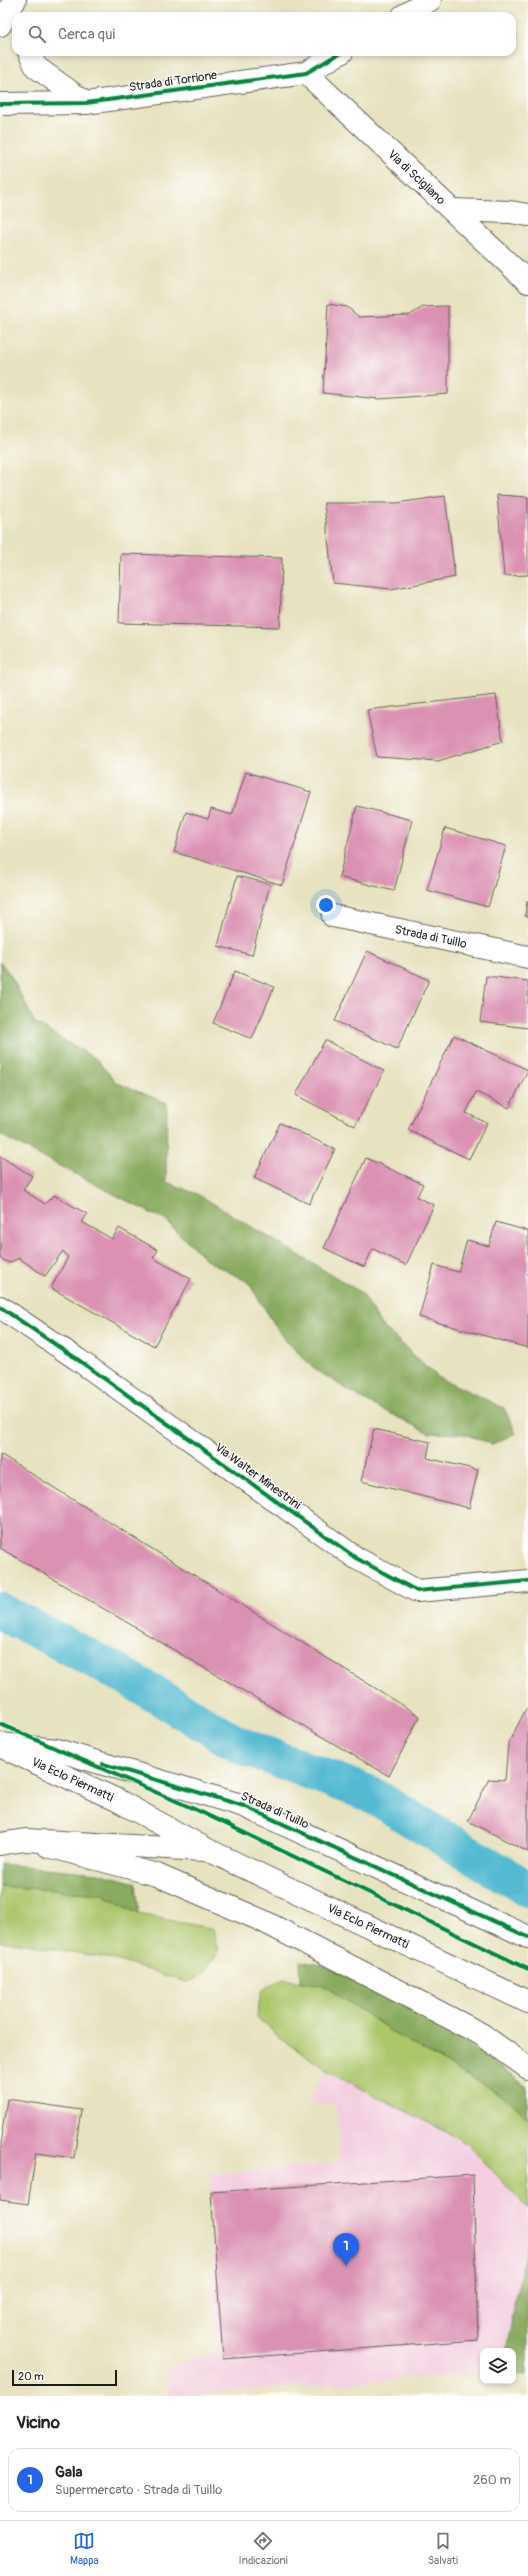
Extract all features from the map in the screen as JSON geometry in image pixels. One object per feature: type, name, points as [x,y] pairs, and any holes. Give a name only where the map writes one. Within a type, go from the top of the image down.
[{"type":"street","points":[[410,12],[430,0]]},
{"type":"street","points":[[31,56],[36,67],[86,103]]},
{"type":"street","name":"Strada di Torrione","points":[[0,104],[86,103],[306,73],[335,56]]},
{"type":"street","name":"Via di Scigliano","points":[[306,73],[528,282]]},
{"type":"street","points":[[452,210],[510,212],[528,215]]},
{"type":"street","name":"Strada di Tuillo","points":[[333,916],[528,957]]},
{"type":"street","name":"Via Walter Minestrini","points":[[0,1307],[77,1359],[356,1558],[417,1591],[528,1581]]},
{"type":"street","name":"Strada di Tuillo","points":[[0,1745],[57,1750],[244,1806],[528,1937]]},
{"type":"street","name":"Via Eclo Piermatti","points":[[0,1745],[117,1800],[208,1850],[528,2002]]},
{"type":"street","points":[[25,1840],[157,1875],[263,1921],[481,2034],[528,2068]]},
{"type":"street","name":"Via Eclo Piermatti","points":[[0,1844],[25,1840],[208,1850]]},
{"type":"shaded area","points":[[327,2070],[467,2143],[528,2209],[528,2236],[507,2348],[480,2348],[480,2374],[169,2396],[165,2369],[190,2359],[217,2354],[210,2175],[340,2163],[336,2104],[309,2104]]},
{"type":"green space","points":[[0,962],[11,976],[35,1023],[96,1059],[117,1083],[167,1103],[166,1182],[197,1194],[362,1293],[381,1325],[438,1377],[504,1408],[516,1433],[492,1444],[465,1434],[429,1433],[369,1403],[316,1370],[283,1338],[248,1282],[208,1261],[166,1221],[0,1135]]},
{"type":"green space","points":[[0,1864],[98,1873],[136,1883],[139,1914],[102,1894],[0,1886]]},
{"type":"green space","points":[[0,1886],[102,1894],[139,1914],[213,1929],[218,1952],[204,1973],[189,1983],[112,1959],[14,1942],[0,1942]]},
{"type":"green space","points":[[300,1961],[326,1966],[441,2025],[527,2087],[528,2118],[509,2100],[399,2036],[323,1985],[301,1982]]},
{"type":"green space","points":[[282,1979],[323,1985],[399,2036],[509,2100],[528,2118],[528,2209],[467,2143],[327,2070],[280,2038],[257,2017],[261,1991]]},
{"type":"green space","points":[[528,2236],[528,2375],[516,2374],[516,2348],[507,2348]]},
{"type":"building","points":[[328,304],[347,307],[359,317],[410,315],[423,307],[448,306],[448,394],[379,399],[323,393]]},
{"type":"building","points":[[497,495],[528,497],[528,575],[504,576]]},
{"type":"building","points":[[445,496],[455,577],[391,589],[333,583],[324,503],[397,503]]},
{"type":"building","points":[[121,554],[282,558],[280,627],[119,623]]},
{"type":"building","points":[[496,695],[503,741],[438,761],[377,757],[367,710]]},
{"type":"building","points":[[246,772],[311,792],[282,885],[174,852],[186,812],[208,819],[211,809],[232,815]]},
{"type":"building","points":[[357,806],[412,820],[394,891],[339,877]]},
{"type":"building","points":[[445,828],[506,846],[488,907],[427,890]]},
{"type":"building","points":[[237,876],[270,884],[252,955],[218,946]]},
{"type":"building","points":[[528,901],[528,917],[525,916]]},
{"type":"building","points":[[367,951],[429,980],[397,1049],[335,1021]]},
{"type":"building","points":[[235,971],[274,987],[252,1039],[213,1023]]},
{"type":"building","points":[[486,976],[528,981],[528,1028],[480,1022]]},
{"type":"building","points":[[454,1035],[528,1070],[509,1108],[476,1092],[466,1113],[487,1123],[469,1159],[408,1130]]},
{"type":"building","points":[[325,1040],[384,1071],[355,1126],[296,1095]]},
{"type":"building","points":[[280,1123],[335,1149],[309,1204],[254,1178]]},
{"type":"building","points":[[0,1156],[32,1176],[23,1190],[45,1204],[54,1195],[87,1214],[82,1222],[112,1239],[119,1228],[158,1250],[153,1258],[191,1279],[154,1346],[51,1288],[68,1257],[63,1251],[45,1276],[19,1258],[9,1263],[0,1258]]},
{"type":"building","points":[[366,1158],[423,1184],[417,1197],[434,1205],[406,1265],[373,1249],[364,1267],[324,1248]]},
{"type":"building","points":[[496,1222],[528,1231],[528,1348],[419,1317],[434,1265],[458,1272],[467,1240],[489,1246]]},
{"type":"building","points":[[374,1429],[430,1442],[427,1458],[478,1470],[469,1508],[361,1481]]},
{"type":"building","points":[[0,1454],[420,1716],[389,1776],[0,1548]]},
{"type":"building","points":[[526,1709],[528,1709],[528,1852],[468,1821],[489,1779],[505,1780],[508,1744]]},
{"type":"building","points":[[7,2099],[81,2110],[74,2158],[36,2153],[28,2204],[0,2200],[0,2144]]},
{"type":"building","points":[[473,2175],[478,2340],[223,2359],[211,2192]]},
{"type":"waterway","points":[[0,1611],[123,1675],[237,1744],[370,1794],[528,1889]]},
{"type":"cycle path","points":[[0,104],[86,103],[306,73],[335,56]]},
{"type":"cycle path","points":[[0,1307],[77,1359],[356,1558],[417,1591],[528,1581]]},
{"type":"cycle path","points":[[0,1724],[201,1812],[528,1969]]},
{"type":"cycle path","points":[[103,1764],[244,1806],[528,1937]]},
{"type":"place","name":"Gala","points":[[346,2266]]}]
